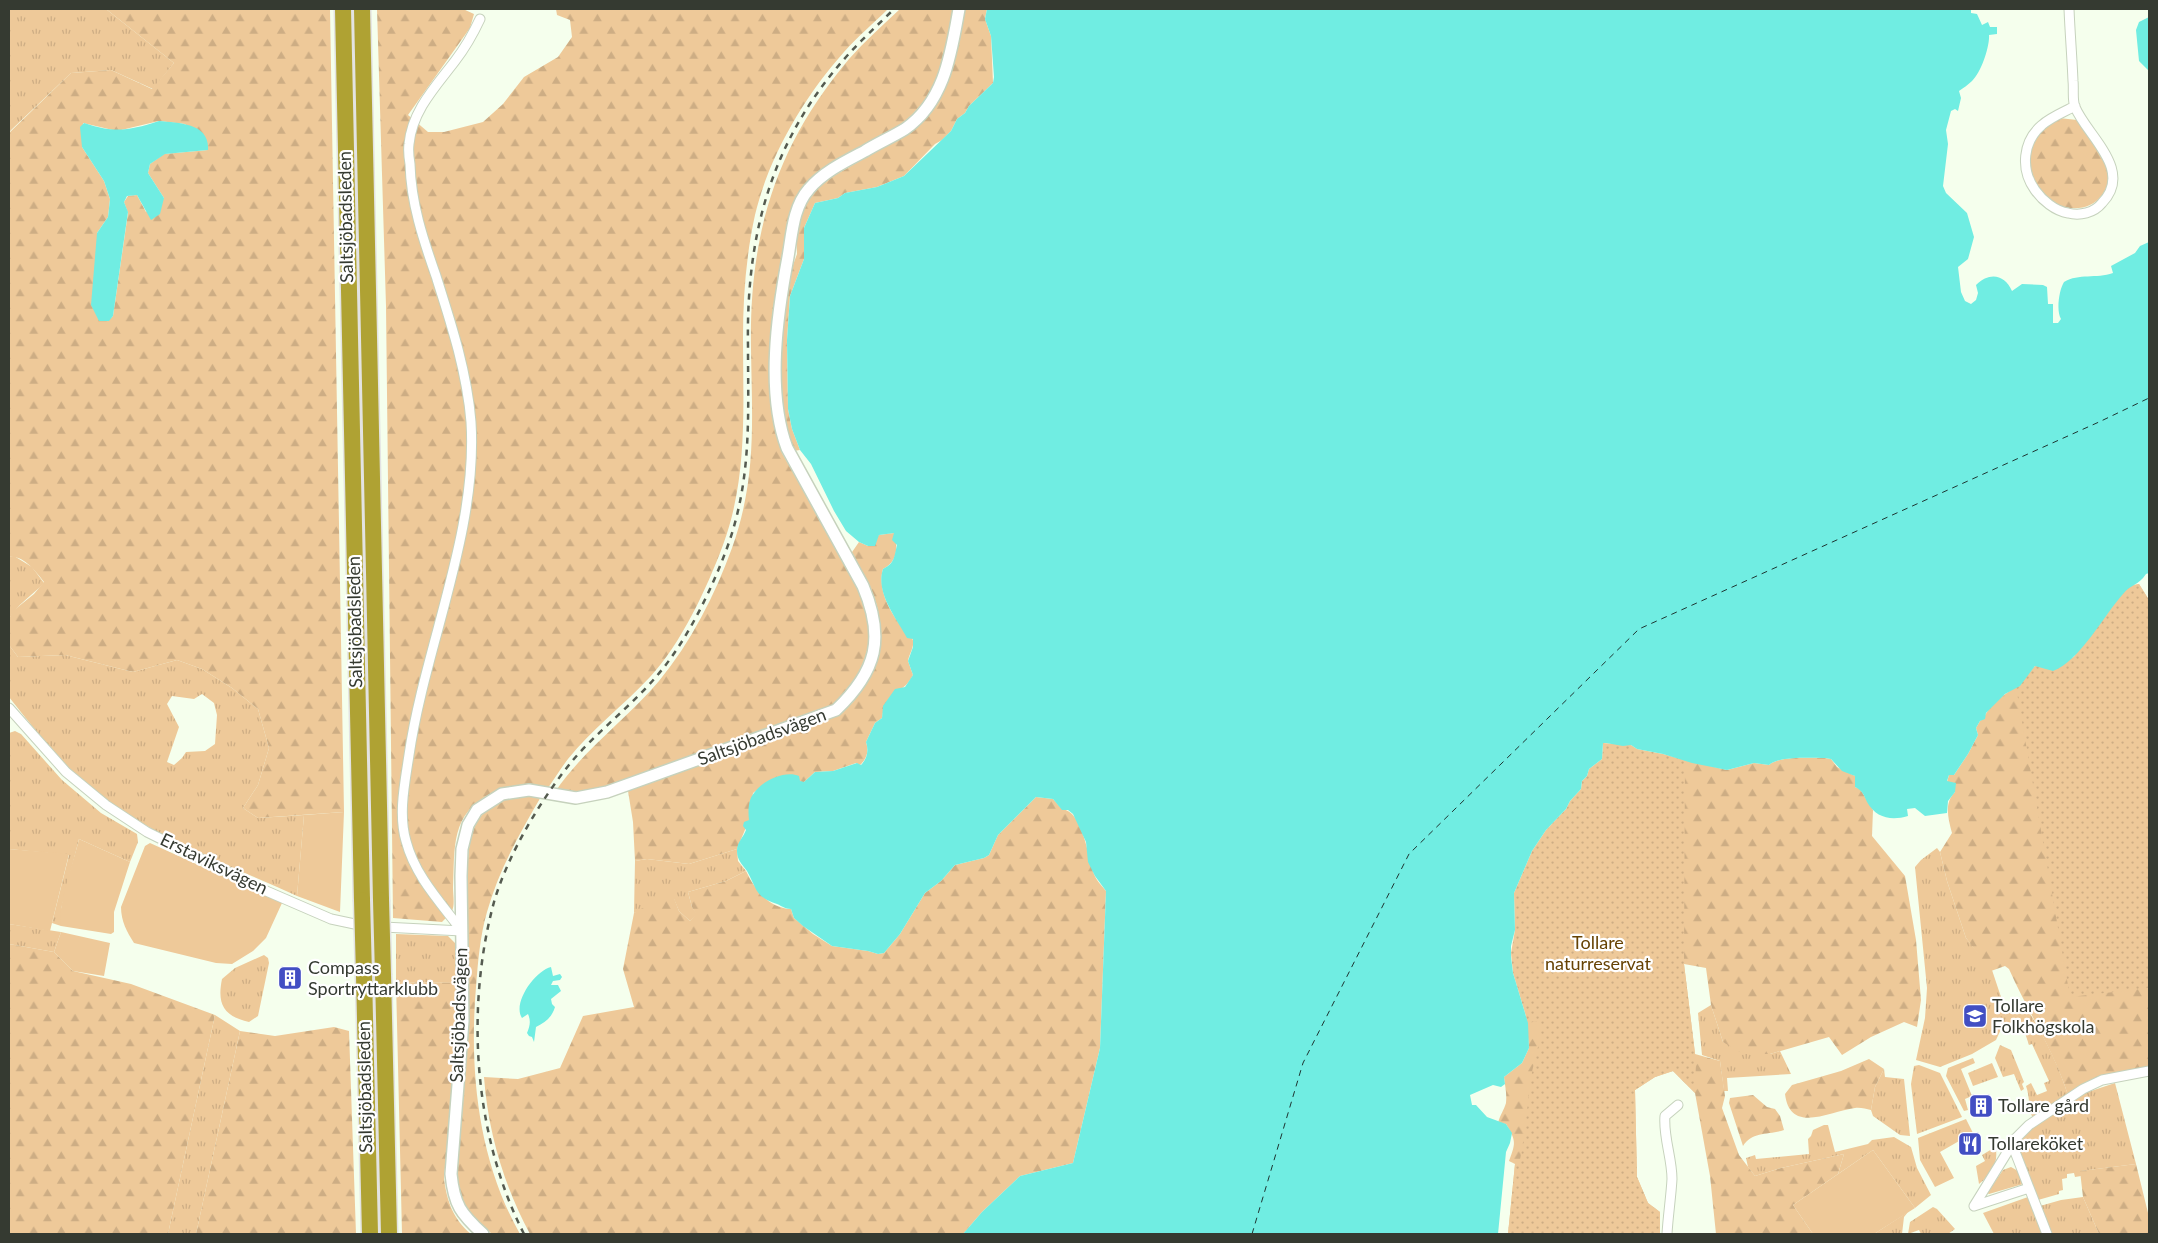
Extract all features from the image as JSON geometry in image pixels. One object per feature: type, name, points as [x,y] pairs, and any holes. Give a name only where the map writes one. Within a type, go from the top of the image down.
[{"type":"highway","name":"Saltsjöbadsleden","points":[[343,9],[370,1234]]},
{"type":"highway","name":"Saltsjöbadsleden","points":[[362,9],[388,1234]]},
{"type":"street","name":"Saltsjöbadsvägen","points":[[483,1234],[470,1222],[453,1195],[451,1174],[463,1021],[461,876],[464,835],[472,816],[477,810],[493,798],[513,791],[529,790],[564,797],[588,797],[615,790],[836,710],[849,698],[867,670],[873,653],[876,632],[872,608],[845,551],[787,448],[780,429],[776,348],[778,307],[794,222],[800,204],[809,189],[826,174],[904,129],[920,116],[931,102],[943,80],[951,55],[959,9]]},
{"type":"street","points":[[2068,9],[2075,106],[2108,160],[2112,171],[2113,183],[2102,205],[2089,212],[2074,214],[2062,212],[2039,196],[2032,186],[2026,171],[2025,156],[2030,138],[2042,124],[2075,106]]},
{"type":"street","points":[[462,932],[420,874],[406,842],[404,823],[404,793],[413,729],[459,540],[471,463],[471,423],[467,394],[455,337],[412,197],[408,145],[414,125],[433,87],[456,60],[480,20]]},
{"type":"street","name":"Erstaviksvägen","points":[[9,708],[66,772],[106,805],[148,832],[264,890],[331,920],[364,926],[462,932]]},
{"type":"street","points":[[2029,1188],[1974,1206],[2021,1131],[2084,1089],[2111,1077],[2149,1071]]},
{"type":"street","points":[[1667,1234],[1672,1179],[1664,1122],[1665,1116],[1678,1105]]},
{"type":"street","points":[[2012,1144],[2047,1234]]},
{"type":"green space","points":[[9,9],[106,9],[174,63],[153,89],[111,70],[71,73],[9,132]]},
{"type":"green space","points":[[106,9],[330,9],[344,812],[258,818],[243,808],[258,785],[269,748],[258,709],[232,688],[202,669],[177,660],[133,672],[65,655],[18,657],[9,645],[9,619],[13,611],[34,594],[44,582],[25,561],[9,557],[9,133],[71,73],[111,70],[152,89],[174,63]],"holes":[[[159,121],[185,124],[208,150],[164,154],[150,164],[148,173],[164,198],[146,212],[137,195],[128,196],[124,202],[128,213],[113,316],[108,321],[97,233],[108,217],[110,199],[104,181],[82,147],[83,123],[117,131]]]},
{"type":"green space","points":[[377,9],[463,9],[474,14],[470,28],[408,115],[428,132],[444,132],[483,122],[503,104],[524,77],[558,57],[572,37],[570,20],[557,15],[556,9],[888,9],[849,46],[815,88],[779,149],[761,193],[749,246],[744,292],[743,417],[737,494],[723,545],[701,597],[683,632],[661,664],[577,748],[548,788],[527,785],[506,788],[478,801],[468,811],[462,821],[455,845],[453,909],[442,922],[393,918],[386,306]]},
{"type":"green space","points":[[900,9],[954,9],[947,50],[940,74],[933,89],[923,102],[900,126],[801,190],[792,208],[775,302],[771,347],[772,410],[782,453],[866,600],[869,617],[868,645],[860,670],[834,707],[589,792],[555,792],[566,776],[633,709],[671,666],[692,634],[718,583],[732,548],[746,497],[752,425],[751,349],[755,268],[771,194],[785,159],[802,125],[823,92],[855,52]]},
{"type":"green space","points":[[963,9],[987,9],[985,19],[991,36],[993,83],[957,119],[951,131],[935,144],[904,176],[877,187],[845,193],[838,198],[815,203],[804,228],[804,259],[790,296],[787,340],[788,409],[792,429],[800,450],[793,451],[782,418],[780,345],[786,284],[797,254],[796,232],[799,217],[812,192],[830,178],[910,132],[925,118]]},
{"type":"green space","points":[[2059,118],[2077,120],[2106,162],[2109,176],[2104,192],[2096,202],[2088,206],[2070,208],[2053,203],[2039,191],[2031,176],[2029,158],[2033,142],[2043,128]]},
{"type":"green space","points":[[894,533],[896,554],[892,562],[883,569],[883,592],[897,621],[913,641],[908,661],[913,675],[909,682],[887,701],[882,718],[875,723],[866,742],[867,755],[862,763],[860,765],[856,763],[833,771],[815,772],[804,782],[770,780],[753,793],[749,820],[737,849],[689,864],[647,859],[635,861],[633,822],[628,791],[840,715],[853,702],[871,673],[877,656],[880,622],[877,604],[870,587],[850,555],[859,542],[868,546],[879,535]]},
{"type":"green space","points":[[14,556],[32,567],[44,583],[21,604],[9,619],[9,557]]},
{"type":"green space","points":[[2139,584],[2149,600],[2149,1066],[2098,1077],[2068,1095],[2056,1063],[2009,969],[2005,966],[1991,971],[1966,938],[1947,881],[1940,852],[1952,833],[1948,806],[1955,792],[1947,782],[1949,775],[1954,775],[1968,754],[1978,735],[1976,728],[1989,708],[1998,699],[2023,683],[2074,657],[2077,651],[2135,585]]},
{"type":"green space","points":[[2139,584],[2149,600],[2149,988],[2070,997],[2016,687],[2035,666],[2071,659],[2075,656],[2122,587]]},
{"type":"green space","points":[[9,645],[18,657],[65,655],[133,672],[177,660],[202,669],[232,688],[258,709],[269,748],[258,785],[243,808],[258,818],[304,815],[297,896],[177,842],[146,826],[118,808],[91,789],[68,767],[9,697]],"holes":[[[202,694],[214,703],[217,715],[215,744],[205,751],[186,752],[174,765],[167,762],[179,727],[167,704],[172,696],[194,699]]]},
{"type":"green space","points":[[15,731],[21,734],[62,780],[101,813],[137,834],[138,842],[130,862],[79,839],[61,909],[61,926],[52,923],[69,855],[9,849],[9,733]]},
{"type":"green space","name":"Tollare naturreservat","points":[[1603,743],[1631,745],[1637,749],[1685,760],[1684,964],[1696,1061],[1695,1093],[1673,1071],[1655,1077],[1635,1090],[1637,1177],[1648,1203],[1660,1212],[1660,1234],[1508,1234],[1515,1164],[1519,1165],[1531,1077],[1538,1049],[1539,1035],[1538,1021],[1528,1023],[1513,973],[1511,953],[1515,930],[1514,893],[1532,851],[1546,830],[1566,809],[1570,801],[1581,789],[1582,781],[1587,776],[1589,769],[1602,759]]},
{"type":"green space","points":[[1787,759],[1831,759],[1837,767],[1855,776],[1855,787],[1860,789],[1873,810],[1872,836],[1905,876],[1916,940],[1921,1000],[1917,1027],[1904,1022],[1871,1037],[1842,1055],[1829,1037],[1770,1054],[1743,1054],[1723,1042],[1711,1005],[1706,968],[1684,964],[1695,1054],[1720,1061],[1725,1096],[1722,1108],[1739,1155],[1755,1176],[1781,1168],[1844,1154],[1838,1174],[1793,1205],[1813,1234],[1716,1234],[1710,1176],[1695,1093],[1673,1071],[1655,1077],[1635,1090],[1637,1177],[1648,1203],[1660,1212],[1660,1234],[1508,1234],[1515,1164],[1509,1161],[1514,1142],[1506,1124],[1498,1123],[1506,1103],[1504,1077],[1522,1063],[1529,1048],[1526,1017],[1685,760],[1727,770],[1754,763],[1769,765]]},
{"type":"green space","points":[[529,795],[542,795],[511,852],[492,896],[483,930],[477,978],[474,1050],[480,1114],[494,1176],[520,1234],[492,1234],[464,1209],[455,1179],[467,1005],[468,859],[473,832],[484,813],[502,801]]},
{"type":"green space","points":[[1036,797],[1053,799],[1062,809],[1069,812],[1075,818],[1084,836],[1095,876],[1106,891],[1100,1048],[1073,1163],[1020,1176],[982,1212],[963,1234],[530,1234],[512,1197],[493,1138],[484,1077],[518,1079],[560,1068],[583,1016],[634,1007],[623,969],[634,913],[665,895],[674,898],[679,911],[690,921],[696,914],[688,892],[726,881],[746,871],[758,891],[769,902],[791,909],[794,918],[813,934],[832,946],[878,954],[884,953],[900,934],[925,893],[941,881],[955,865],[989,855],[998,835]]},
{"type":"green space","points":[[344,812],[340,912],[297,896],[304,815]]},
{"type":"green space","points":[[79,839],[130,862],[114,912],[114,932],[111,934],[61,926],[63,897]]},
{"type":"green space","points":[[150,843],[282,903],[266,938],[253,951],[232,964],[216,963],[134,943],[125,926],[121,907],[145,846]]},
{"type":"green space","points":[[1937,848],[1940,852],[1947,881],[1966,938],[1992,970],[2005,1009],[2024,1004],[2049,1048],[2064,1083],[2068,1095],[2033,1119],[2026,1086],[2031,1083],[2037,1095],[2047,1091],[2044,1083],[2049,1081],[2032,1044],[2029,1045],[2020,1018],[2002,1027],[1996,1040],[1972,1054],[1940,1067],[1916,1060],[1925,1018],[1927,988],[1915,867]]},
{"type":"green space","points":[[9,849],[69,854],[50,931],[9,924]]},
{"type":"green space","points":[[737,849],[738,861],[746,871],[726,881],[688,892],[692,907],[697,914],[690,921],[679,911],[674,899],[634,913],[635,861],[647,859],[689,864]]},
{"type":"green space","points":[[9,924],[61,932],[54,952],[9,944]]},
{"type":"green space","points":[[61,932],[110,943],[104,976],[73,971],[54,952]]},
{"type":"green space","points":[[396,934],[448,936],[455,943],[457,983],[396,982]]},
{"type":"green space","points":[[9,944],[54,952],[73,971],[131,984],[215,1015],[168,1234],[9,1234]]},
{"type":"green space","points":[[264,955],[268,958],[269,963],[258,1016],[249,1022],[233,1016],[224,1008],[220,995],[222,979],[235,968]]},
{"type":"green space","points":[[396,982],[457,983],[458,1022],[444,1179],[447,1195],[455,1216],[471,1234],[402,1234]]},
{"type":"green space","points":[[1711,1005],[1723,1042],[1770,1054],[1780,1051],[1791,1074],[1727,1078],[1728,1091],[1724,1091],[1720,1061],[1702,1055],[1698,1013]]},
{"type":"green space","points":[[215,1015],[240,1031],[196,1234],[168,1234]]},
{"type":"green space","points":[[334,1027],[349,1031],[356,1234],[196,1234],[240,1031],[275,1036]]},
{"type":"green space","points":[[2000,1045],[2011,1050],[2024,1082],[2022,1084],[2024,1089],[2021,1091],[2014,1074],[2003,1077],[1995,1058]]},
{"type":"green space","points":[[1973,1058],[1975,1063],[1961,1069],[1972,1096],[1965,1099],[1968,1110],[1964,1111],[1946,1076],[1948,1068]]},
{"type":"green space","points":[[1869,1059],[1884,1069],[1875,1087],[1871,1110],[1857,1108],[1823,1116],[1803,1117],[1795,1114],[1788,1106],[1785,1094],[1792,1085],[1841,1071]]},
{"type":"green space","points":[[1992,1063],[1998,1077],[1973,1086],[1968,1073]]},
{"type":"green space","points":[[1919,1065],[1940,1073],[1962,1117],[1917,1134],[1911,1084],[1914,1066]]},
{"type":"green space","points":[[1884,1069],[1885,1077],[1904,1079],[1910,1136],[1900,1135],[1873,1116],[1871,1110],[1875,1087]]},
{"type":"green space","points":[[2115,1083],[2136,1164],[2081,1171],[2081,1176],[2075,1177],[2074,1173],[2067,1174],[2067,1178],[2062,1179],[2063,1190],[2059,1191],[2059,1194],[2038,1200],[2021,1158],[2019,1141],[2021,1134],[2070,1101],[2085,1093]]},
{"type":"green space","points":[[1753,1095],[1767,1107],[1775,1109],[1780,1116],[1784,1130],[1756,1136],[1747,1141],[1743,1146],[1729,1103],[1730,1098]]},
{"type":"green space","points":[[1966,1119],[1973,1133],[1940,1152],[1954,1178],[1935,1187],[1920,1160],[1918,1138]]},
{"type":"green space","points":[[1828,1125],[1835,1152],[1868,1144],[1872,1140],[1894,1137],[1911,1147],[1917,1168],[1931,1195],[1915,1208],[1873,1150],[1838,1174],[1844,1154],[1781,1168],[1755,1176],[1748,1167],[1746,1158],[1755,1155],[1756,1159],[1809,1154],[1808,1139],[1813,1130]]},
{"type":"green space","points":[[1992,1149],[1996,1150],[1996,1160],[1990,1173],[1979,1184],[1976,1166],[1985,1161],[1982,1155]]},
{"type":"green space","points":[[1873,1150],[1915,1208],[1874,1234],[1813,1234],[1793,1205]]},
{"type":"green space","points":[[2136,1164],[2149,1217],[2149,1234],[2099,1234],[2083,1197],[2080,1171]]},
{"type":"green space","points":[[2011,1167],[2018,1171],[2023,1184],[1987,1193],[2003,1170]]},
{"type":"green space","points":[[2028,1197],[2043,1234],[1994,1234],[1983,1213]]},
{"type":"green space","points":[[2083,1197],[2099,1234],[2051,1234],[2040,1206],[2061,1200]]},
{"type":"green space","points":[[1933,1207],[1955,1229],[1948,1234],[1921,1234],[1919,1230],[1908,1234],[1910,1222]]},
{"type":"green space","points":[[1908,1212],[1904,1217],[1902,1234],[1874,1234]]},
{"type":"water","points":[[987,9],[1971,9],[1971,13],[1977,14],[1982,25],[1988,22],[1990,27],[1997,27],[1997,34],[1989,35],[1986,52],[1979,72],[1972,81],[1959,91],[1961,98],[1958,111],[1955,109],[1951,111],[1946,130],[1948,144],[1943,186],[1946,193],[1967,213],[1974,237],[1968,259],[1958,267],[1961,292],[1965,301],[1971,304],[1976,300],[1978,293],[1976,285],[1987,278],[2001,278],[2012,291],[2022,284],[2043,285],[2047,287],[2048,304],[2053,304],[2053,323],[2058,323],[2061,319],[2058,306],[2064,282],[2070,279],[2113,273],[2111,266],[2135,253],[2140,246],[2149,242],[2149,573],[2123,594],[2073,658],[2053,671],[2035,666],[2020,686],[2005,694],[1986,713],[1985,719],[1980,721],[1976,728],[1978,735],[1968,754],[1954,775],[1949,775],[1947,781],[1956,783],[1955,792],[1948,801],[1947,813],[1925,816],[1915,808],[1907,809],[1908,816],[1890,818],[1879,815],[1867,802],[1861,791],[1855,787],[1855,776],[1842,771],[1831,759],[1787,759],[1769,765],[1754,763],[1727,770],[1637,749],[1631,745],[1623,746],[1603,743],[1602,759],[1589,769],[1587,776],[1582,781],[1581,789],[1570,801],[1566,809],[1546,830],[1532,851],[1514,893],[1515,930],[1511,946],[1513,973],[1528,1023],[1529,1048],[1522,1063],[1504,1077],[1505,1084],[1501,1087],[1493,1085],[1470,1095],[1472,1105],[1476,1105],[1487,1117],[1506,1124],[1512,1133],[1506,1152],[1498,1234],[963,1234],[982,1212],[1020,1176],[1073,1163],[1100,1048],[1106,891],[1088,862],[1086,842],[1073,814],[1068,810],[1062,810],[1053,799],[1036,797],[998,835],[989,855],[955,865],[941,881],[925,893],[900,934],[884,953],[878,954],[832,946],[794,918],[791,909],[785,908],[760,895],[739,859],[737,848],[746,830],[743,826],[744,822],[749,820],[750,802],[752,796],[762,784],[787,774],[799,776],[800,781],[804,782],[815,772],[833,771],[857,763],[861,765],[867,755],[866,742],[875,723],[882,718],[883,706],[895,689],[905,687],[913,675],[908,661],[913,647],[913,639],[907,638],[888,605],[882,587],[883,569],[892,562],[897,545],[892,540],[894,533],[879,535],[875,546],[868,546],[859,542],[846,531],[811,464],[800,450],[792,429],[788,409],[787,340],[790,296],[804,259],[804,228],[815,203],[838,198],[845,193],[877,187],[904,176],[951,131],[957,119],[993,83],[991,36],[985,19]]},
{"type":"water","points":[[2149,17],[2149,71],[2139,61],[2136,30],[2139,22]]},
{"type":"water","points":[[159,121],[184,124],[199,129],[207,141],[208,150],[165,154],[150,164],[148,173],[164,198],[160,214],[151,220],[137,195],[127,196],[124,202],[128,212],[113,316],[109,321],[99,321],[91,305],[97,233],[108,217],[110,199],[104,181],[82,147],[80,127],[84,123],[121,130]]},
{"type":"water","points":[[551,967],[553,976],[560,974],[562,977],[560,980],[553,981],[551,985],[558,985],[561,991],[551,999],[555,1007],[554,1011],[546,1021],[536,1027],[534,1042],[527,1033],[530,1023],[528,1014],[522,1018],[520,1004],[532,981]]},
{"type":"ferry route","points":[[1252,1234],[1303,1063],[1409,854],[1639,629],[2149,398]]},
{"type":"railway","points":[[524,1234],[507,1196],[494,1156],[485,1114],[479,1071],[479,985],[485,943],[494,902],[517,846],[549,792],[583,749],[645,689],[666,664],[697,616],[713,582],[735,522],[745,472],[748,423],[749,305],[752,266],[758,228],[768,191],[782,156],[799,122],[820,89],[846,57],[894,9]]},
{"type":"place","name":"Compass Sportryttarklubb","points":[[290,978]]},
{"type":"place","name":"Tollare Folkhögskola","points":[[1975,1016]]},
{"type":"place","name":"Tollare gård","points":[[1981,1106]]},
{"type":"place","name":"Tollareköket","points":[[1970,1144]]}]
